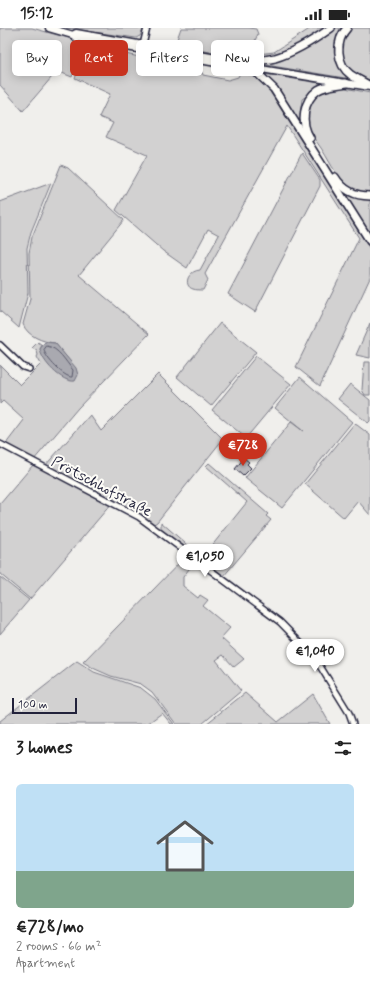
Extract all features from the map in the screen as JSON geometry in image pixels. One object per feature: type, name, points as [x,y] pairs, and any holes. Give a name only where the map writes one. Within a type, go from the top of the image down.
[{"type":"highway","points":[[264,59],[287,54],[331,28]]},
{"type":"highway","points":[[348,28],[339,41],[338,52],[342,63],[350,74],[370,86]]},
{"type":"highway","points":[[260,76],[274,89],[370,241]]},
{"type":"highway","points":[[346,83],[319,89],[307,103],[304,122],[307,133],[338,182],[354,194],[370,196]]},
{"type":"main road","points":[[49,28],[72,35],[76,38],[123,48],[211,62]]},
{"type":"main road","points":[[72,35],[76,33],[136,44]]},
{"type":"main road","points":[[264,69],[370,86]]},
{"type":"street","points":[[144,40],[147,28]]},
{"type":"street","points":[[0,345],[23,367],[29,369]]},
{"type":"street","name":"Prötschhofstraße","points":[[0,444],[139,517],[280,622],[304,644],[315,658],[349,713],[353,724]]},
{"type":"shaded area","points":[[0,28],[32,28],[76,40],[70,40],[70,76],[72,77],[62,73],[62,40],[12,40],[12,76],[53,76],[23,111],[0,85]]},
{"type":"shaded area","points":[[66,28],[144,28],[140,36],[136,38]]},
{"type":"shaded area","points":[[181,28],[249,28],[256,29],[258,34],[255,40],[211,40],[211,52],[203,51],[203,40],[177,40]]},
{"type":"shaded area","points":[[311,28],[325,28],[298,45],[264,57],[264,53],[274,52]]},
{"type":"shaded area","points":[[335,28],[343,28],[337,41],[347,75],[345,78],[264,65],[264,60],[306,47]]},
{"type":"shaded area","points":[[350,28],[370,28],[370,81],[361,78],[354,73],[348,67],[345,60],[343,44],[345,36]]},
{"type":"shaded area","points":[[128,55],[136,56],[136,76],[203,75],[228,80],[238,76],[252,76],[267,87],[370,249],[370,278],[320,386],[296,367],[359,238],[287,126],[205,274],[208,280],[203,290],[197,290],[188,285],[187,282],[189,276],[200,270],[219,235],[208,229],[187,268],[163,251],[116,210],[147,155],[106,137],[113,123],[99,117],[110,94],[75,78],[76,76],[128,76]]},
{"type":"shaded area","points":[[264,74],[326,84],[302,99],[300,115],[303,129],[288,103]]},
{"type":"shaded area","points":[[345,88],[370,93],[370,192],[361,192],[353,189],[340,178],[312,135],[307,120],[309,104],[314,98],[327,91]]},
{"type":"shaded area","points":[[302,153],[320,180],[320,186],[255,312],[228,294]]},
{"type":"shaded area","points":[[61,165],[68,168],[124,220],[79,275],[149,334],[78,408],[33,461],[5,445],[24,420],[3,401],[0,404],[0,365],[20,385],[41,364],[37,357],[37,351],[32,348],[38,342],[42,345],[40,349],[45,360],[53,368],[68,359],[55,343],[36,338],[28,332],[23,324],[30,299],[29,253],[32,237]]},
{"type":"shaded area","points":[[51,183],[31,232],[27,248],[28,293],[19,328],[0,311],[0,202]]},
{"type":"shaded area","points":[[339,186],[353,196],[370,198],[370,235]]},
{"type":"shaded area","points":[[220,323],[256,352],[211,406],[177,377]]},
{"type":"shaded area","points":[[370,323],[370,358],[356,355]]},
{"type":"shaded area","points":[[256,356],[291,384],[246,438],[212,410]]},
{"type":"shaded area","points":[[364,362],[370,362],[370,395],[365,395],[362,390]]},
{"type":"shaded area","points":[[158,374],[223,439],[154,524],[113,499],[44,467],[90,415],[101,431]]},
{"type":"shaded area","points":[[300,377],[352,422],[282,508],[245,478],[291,422],[303,431],[275,408]]},
{"type":"shaded area","points":[[350,384],[370,400],[370,421],[368,423],[338,399]]},
{"type":"shaded area","points":[[354,424],[370,435],[370,515],[358,501],[344,518],[305,484]]},
{"type":"shaded area","points":[[209,463],[268,514],[266,516],[271,520],[223,577],[161,530],[161,522],[202,558],[247,502],[206,466]]},
{"type":"shaded area","points":[[33,465],[112,503],[30,599],[0,574],[0,504]]},
{"type":"shaded area","points":[[187,555],[195,561],[183,577],[183,586],[198,598],[200,595],[208,600],[203,606],[230,628],[221,638],[244,659],[234,667],[223,655],[216,660],[241,691],[202,724],[176,724],[152,692],[141,684],[111,676],[83,662]]},
{"type":"shaded area","points":[[0,577],[29,600],[0,634]]},
{"type":"shaded area","points":[[77,661],[94,672],[141,688],[155,699],[174,724],[171,724],[162,713],[147,724],[0,724],[0,721]]},
{"type":"shaded area","points":[[245,693],[278,722],[313,694],[330,724],[206,724]]},
{"type":"water","points":[[45,342],[55,343],[76,368],[78,375],[75,381],[64,379],[48,365],[41,354],[40,349]]},
{"type":"building","points":[[244,458],[249,462],[247,464],[251,468],[243,476],[235,469]]}]
